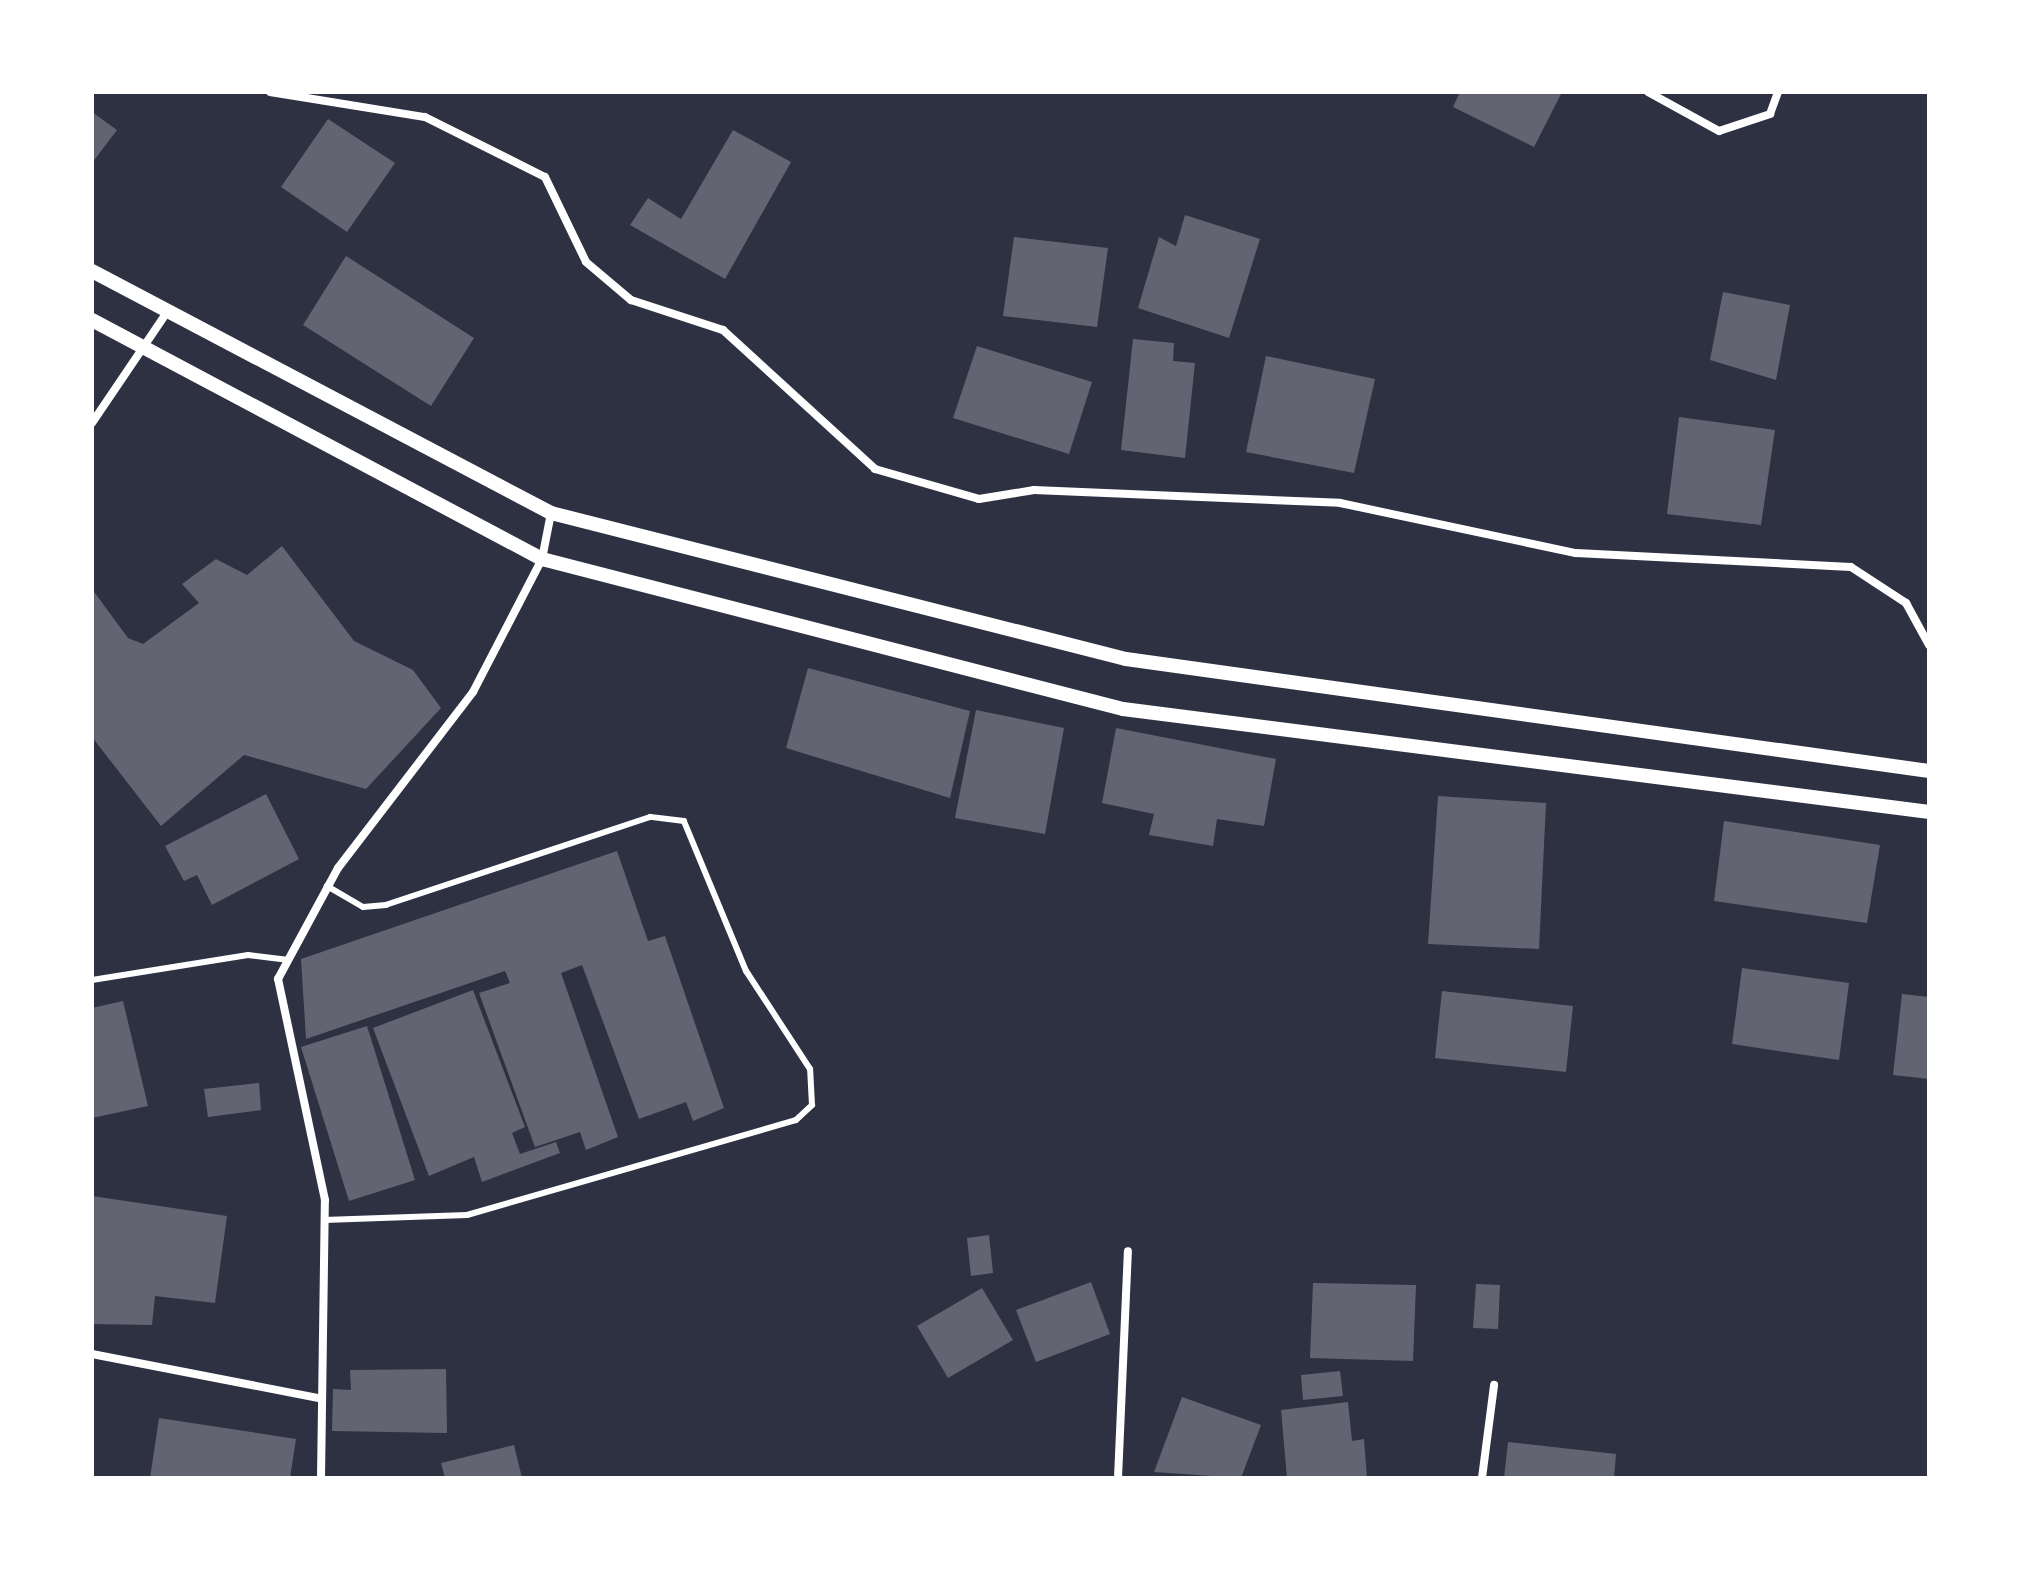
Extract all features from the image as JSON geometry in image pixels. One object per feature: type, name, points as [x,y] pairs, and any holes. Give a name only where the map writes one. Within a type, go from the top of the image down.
[{"type":"street","points":[[270,92],[425,117],[545,177],[586,262],[631,300],[723,330],[875,469],[979,499],[1034,490],[1340,503],[1576,553],[1851,567],[1906,603],[1929,645]]},
{"type":"street","points":[[1648,92],[1719,131],[1770,114],[1778,92]]},
{"type":"street","points":[[92,271],[165,315],[551,513],[1126,659],[1929,771]]},
{"type":"street","points":[[92,423],[165,315]]},
{"type":"street","points":[[92,320],[143,351],[542,559],[1123,709],[1929,812]]},
{"type":"street","points":[[321,1478],[319,1398],[324,1220],[278,979],[327,886],[473,692],[542,559],[551,513]]},
{"type":"street","points":[[1118,1478],[1128,1251]]},
{"type":"street","points":[[92,1354],[319,1398]]},
{"type":"street","points":[[1482,1478],[1494,1385]]},
{"type":"lane","points":[[324,1220],[467,1215],[796,1120],[812,1105],[810,1069],[746,971],[684,821],[650,817],[386,905],[363,907],[327,886]]},
{"type":"lane","points":[[92,980],[248,955],[287,960]]},
{"type":"building","points":[[1460,92],[1562,92],[1534,147],[1453,107]]},
{"type":"building","points":[[92,112],[117,130],[92,163]]},
{"type":"building","points":[[328,119],[395,163],[347,232],[281,187]]},
{"type":"building","points":[[733,130],[791,162],[725,279],[630,225],[648,198],[681,219]]},
{"type":"building","points":[[1185,215],[1260,239],[1229,338],[1138,308],[1159,237],[1176,246]]},
{"type":"building","points":[[1014,237],[1108,248],[1097,327],[1003,316]]},
{"type":"building","points":[[346,256],[474,338],[431,406],[303,325]]},
{"type":"building","points":[[1723,292],[1790,305],[1776,380],[1710,360]]},
{"type":"building","points":[[1133,339],[1174,343],[1173,361],[1195,363],[1185,458],[1121,450]]},
{"type":"building","points":[[977,346],[1092,382],[1069,454],[953,418]]},
{"type":"building","points":[[1266,356],[1375,379],[1354,473],[1246,452]]},
{"type":"building","points":[[1679,417],[1775,430],[1761,525],[1667,514]]},
{"type":"building","points":[[282,546],[354,641],[413,670],[441,708],[366,789],[244,755],[161,826],[92,737],[92,589],[128,638],[143,644],[199,603],[182,584],[216,559],[247,575]]},
{"type":"building","points":[[808,668],[970,711],[950,798],[786,748]]},
{"type":"building","points":[[976,710],[1064,728],[1045,834],[955,818]]},
{"type":"building","points":[[1116,728],[1276,759],[1264,826],[1217,819],[1213,846],[1149,835],[1154,814],[1102,803]]},
{"type":"building","points":[[266,794],[299,859],[212,905],[197,875],[184,881],[165,846]]},
{"type":"building","points":[[1438,796],[1546,803],[1539,949],[1428,944]]},
{"type":"building","points":[[1724,821],[1880,845],[1867,923],[1714,901]]},
{"type":"building","points":[[617,851],[648,941],[665,936],[724,1108],[693,1121],[686,1102],[639,1119],[582,965],[561,973],[618,1137],[586,1150],[580,1132],[535,1147],[479,993],[510,983],[505,971],[306,1039],[301,959]]},
{"type":"building","points":[[1742,968],[1849,983],[1839,1060],[1732,1044]]},
{"type":"building","points":[[473,990],[525,1127],[512,1133],[520,1154],[556,1142],[560,1153],[482,1182],[474,1157],[429,1176],[373,1028]]},
{"type":"building","points":[[1442,991],[1573,1006],[1566,1072],[1435,1058]]},
{"type":"building","points":[[1902,994],[1929,997],[1929,1079],[1893,1075]]},
{"type":"building","points":[[123,1001],[148,1106],[92,1118],[92,1008]]},
{"type":"building","points":[[367,1026],[415,1180],[349,1201],[301,1047]]},
{"type":"building","points":[[259,1083],[261,1110],[208,1117],[204,1089]]},
{"type":"building","points":[[92,1196],[227,1216],[215,1303],[155,1296],[152,1325],[92,1324]]},
{"type":"building","points":[[989,1235],[993,1273],[971,1276],[967,1238]]},
{"type":"building","points":[[1091,1282],[1110,1334],[1036,1362],[1016,1310]]},
{"type":"building","points":[[1313,1283],[1416,1285],[1413,1361],[1310,1358]]},
{"type":"building","points":[[1476,1284],[1500,1285],[1498,1329],[1473,1328]]},
{"type":"building","points":[[982,1288],[1013,1340],[948,1378],[917,1326]]},
{"type":"building","points":[[446,1369],[447,1433],[332,1431],[333,1389],[351,1390],[350,1370]]},
{"type":"building","points":[[1340,1371],[1343,1396],[1303,1400],[1301,1375]]},
{"type":"building","points":[[1182,1397],[1261,1425],[1241,1478],[1154,1472]]},
{"type":"building","points":[[1348,1402],[1352,1441],[1364,1439],[1367,1478],[1287,1478],[1281,1410]]},
{"type":"building","points":[[159,1418],[296,1439],[290,1478],[150,1478]]},
{"type":"building","points":[[1508,1442],[1616,1454],[1614,1478],[1504,1478]]},
{"type":"building","points":[[514,1445],[522,1478],[445,1478],[441,1463]]}]
